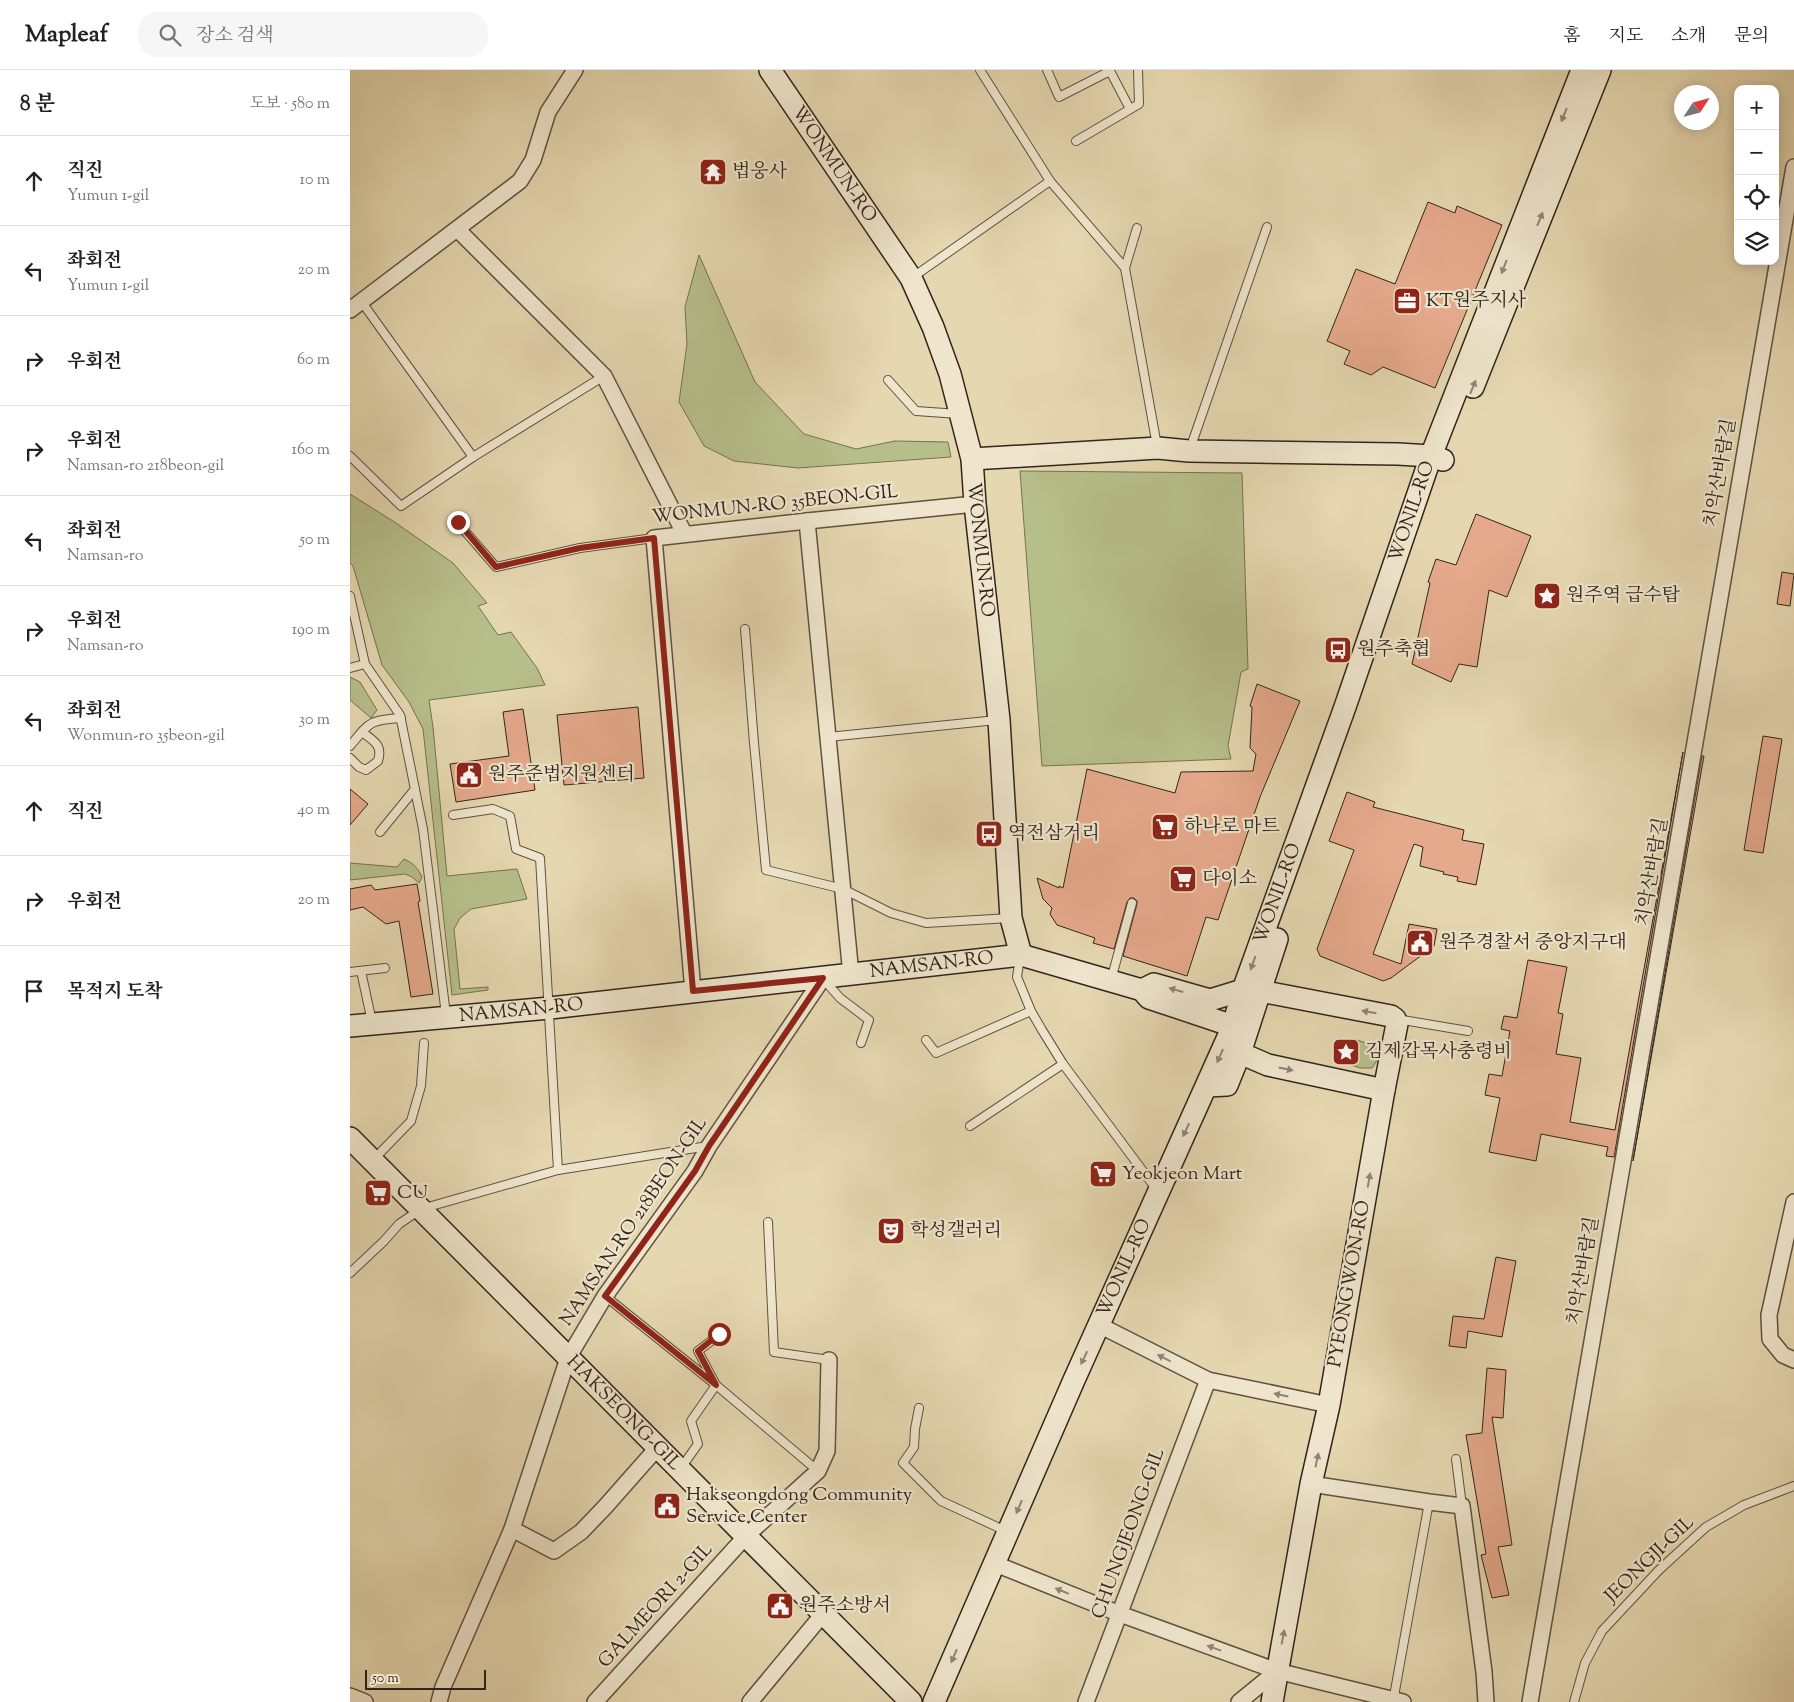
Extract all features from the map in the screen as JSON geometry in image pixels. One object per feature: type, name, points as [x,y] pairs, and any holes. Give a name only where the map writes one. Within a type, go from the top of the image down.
[{"type":"street","points":[[356,306],[520,181],[533,160],[548,112],[575,70]]},
{"type":"street","name":"WONMUN-RO","points":[[770,70],[911,278],[950,374],[972,459],[975,504],[999,720],[1011,918],[1021,955]]},
{"type":"street","name":"WONIL-RO","points":[[1252,991],[1345,707],[1582,70]]},
{"type":"street","name":"WONIL-RO","points":[[934,1702],[993,1563],[1158,1191],[1233,1026],[1275,944],[1437,458],[1600,70]]},
{"type":"street","name":"치악산바람길","points":[[1530,1702],[1794,167]]},
{"type":"street","points":[[457,229],[604,376],[684,534]]},
{"type":"street","points":[[972,459],[1158,448],[1437,458]]},
{"type":"street","name":"WONMUN-RO 35BEON-GIL","points":[[654,538],[975,504]]},
{"type":"street","points":[[807,521],[851,975]]},
{"type":"street","points":[[654,538],[693,991]]},
{"type":"street","points":[[1021,955],[1142,990],[1149,998],[1233,1026],[1240,1053]]},
{"type":"street","name":"NAMSAN-RO","points":[[350,1026],[550,1008],[1021,955]]},
{"type":"street","name":"NAMSAN-RO 218BEON-GIL","points":[[439,1702],[443,1687],[512,1529],[568,1358],[605,1296],[695,1171],[709,1146],[823,978]]},
{"type":"street","points":[[1142,990],[1154,984],[1210,1000],[1252,991],[1395,1018]]},
{"type":"street","points":[[1207,1086],[1227,1085],[1240,1053],[1252,991]]},
{"type":"street","name":"PYEONGWON-RO","points":[[1272,1702],[1312,1484],[1329,1405],[1384,1090],[1398,1024],[1395,1018]]},
{"type":"street","points":[[1240,1053],[1268,1065],[1384,1090]]},
{"type":"street","name":"HAKSEONG-GIL","points":[[350,1138],[911,1702]]},
{"type":"street","points":[[1794,1202],[1769,1315],[1770,1339],[1783,1355],[1794,1360]]},
{"type":"street","points":[[1099,1325],[1208,1380],[1329,1405]]},
{"type":"street","points":[[818,1471],[827,1452],[829,1360]]},
{"type":"street","name":"CHUNGJEONG-GIL","points":[[1086,1702],[1208,1380]]},
{"type":"street","points":[[512,1529],[554,1551],[581,1532],[658,1447]]},
{"type":"street","name":"GALMEORI 2-GIL","points":[[595,1702],[746,1536],[818,1471]]},
{"type":"street","points":[[1312,1484],[1462,1506],[1484,1672],[1486,1702]]},
{"type":"street","points":[[993,1563],[1120,1614],[1277,1671],[1396,1701]]},
{"type":"street","points":[[750,1702],[823,1614]]},
{"type":"street","points":[[1239,1702],[1277,1671]]},
{"type":"street","points":[[350,1696],[365,1702]]},
{"type":"lane","points":[[980,70],[1050,181],[1125,268]]},
{"type":"lane","points":[[1047,70],[1059,97],[1110,71],[1130,109]]},
{"type":"lane","points":[[1076,141],[1139,104],[1138,70]]},
{"type":"lane","points":[[911,278],[1050,181]]},
{"type":"lane","points":[[1189,450],[1267,227]]},
{"type":"lane","points":[[1137,228],[1125,268],[1158,448]]},
{"type":"lane","points":[[356,306],[473,457]]},
{"type":"lane","points":[[350,456],[401,506],[473,457],[604,376]]},
{"type":"lane","points":[[888,380],[916,411],[960,414]]},
{"type":"lane","name":"WONMUN-RO 35BEON-GIL","points":[[458,522],[496,567],[580,548],[654,538]]},
{"type":"lane","points":[[350,596],[365,664],[395,705],[401,718],[423,829],[447,1018]]},
{"type":"lane","points":[[745,629],[766,870],[843,889],[891,913],[926,923],[1011,918]]},
{"type":"lane","points":[[350,668],[365,664]]},
{"type":"lane","points":[[350,746],[366,727],[377,720],[401,718]]},
{"type":"lane","points":[[828,738],[999,720]]},
{"type":"lane","points":[[350,758],[359,767],[366,770],[378,761],[380,753],[377,744],[362,732]]},
{"type":"lane","points":[[380,832],[415,790]]},
{"type":"lane","points":[[453,815],[492,809],[510,816],[516,849],[540,858],[558,1170]]},
{"type":"lane","points":[[1111,980],[1132,903]]},
{"type":"lane","points":[[1021,955],[1017,978],[1031,1011],[1063,1064],[1158,1191]]},
{"type":"lane","points":[[350,972],[385,968]]},
{"type":"lane","points":[[361,971],[372,1024]]},
{"type":"lane","points":[[823,978],[840,998],[869,1020],[861,1043]]},
{"type":"lane","points":[[926,1040],[936,1053],[1031,1011]]},
{"type":"lane","points":[[1395,1018],[1468,1030]]},
{"type":"lane","points":[[373,1160],[411,1121],[421,1086],[424,1044]]},
{"type":"lane","points":[[970,1126],[1063,1064]]},
{"type":"lane","points":[[350,1273],[399,1224],[421,1209],[558,1170],[709,1146]]},
{"type":"lane","points":[[768,1222],[774,1352],[829,1360]]},
{"type":"lane","points":[[605,1296],[716,1385],[818,1471]]},
{"type":"lane","points":[[716,1385],[698,1351],[719,1334]]},
{"type":"lane","points":[[680,1470],[698,1444],[691,1421],[716,1385]]},
{"type":"lane","points":[[919,1408],[914,1446],[903,1463],[941,1501],[1008,1532]]},
{"type":"lane","points":[[1456,1459],[1462,1506]]},
{"type":"lane","name":"JEONGJI-GIL","points":[[1574,1702],[1586,1663],[1602,1631],[1658,1570],[1706,1527],[1744,1505],[1794,1486]]},
{"type":"lane","points":[[1396,1701],[1429,1502]]},
{"type":"green space","points":[[699,255],[755,382],[804,434],[856,449],[895,441],[948,442],[951,457],[798,468],[734,461],[704,446],[679,402],[687,344],[685,307]]},
{"type":"green space","points":[[1020,471],[1242,473],[1248,669],[1241,672],[1228,746],[1231,759],[1042,766]]},
{"type":"green space","points":[[350,494],[396,523],[453,563],[487,603],[478,606],[498,635],[511,632],[537,668],[545,685],[429,700],[447,876],[517,869],[527,899],[471,909],[460,918],[454,929],[460,989],[488,987],[488,990],[452,995],[423,729],[409,702],[382,665],[353,566],[350,563]]},
{"type":"green space","points":[[350,677],[360,682],[377,710],[371,718],[350,700]]},
{"type":"green space","points":[[404,859],[413,864],[419,871],[422,877],[419,883],[405,874],[350,880],[350,863],[397,867]]},
{"type":"green space","points":[[1353,1039],[1377,1046],[1378,1057],[1372,1068],[1360,1068],[1349,1064]]},
{"type":"building","name":"KT원주지사","points":[[1428,202],[1455,213],[1457,206],[1502,225],[1435,388],[1383,367],[1371,375],[1344,364],[1350,351],[1327,341],[1356,269],[1395,284]]},
{"type":"building","points":[[1476,514],[1531,536],[1507,597],[1489,590],[1477,667],[1459,664],[1451,682],[1412,664],[1430,583],[1428,582],[1436,559],[1456,565]]},
{"type":"building","points":[[1782,572],[1794,574],[1790,606],[1777,604]]},
{"type":"building","points":[[1257,684],[1300,701],[1260,797],[1218,920],[1206,917],[1187,976],[1123,956],[1137,904],[1134,898],[1130,898],[1127,902],[1114,949],[1093,943],[1095,938],[1057,925],[1050,914],[1052,908],[1043,899],[1037,878],[1063,888],[1087,769],[1175,793],[1181,772],[1253,771],[1256,754],[1250,748],[1252,707],[1250,706]]},
{"type":"building","points":[[638,707],[644,778],[564,785],[557,715]]},
{"type":"building","points":[[523,709],[535,790],[456,802],[450,764],[509,756],[503,712]]},
{"type":"building","points":[[1763,736],[1782,739],[1763,853],[1744,850]]},
{"type":"building","points":[[1683,752],[1614,1157],[1606,1156],[1608,1147],[1541,1134],[1536,1161],[1489,1152],[1500,1098],[1485,1095],[1489,1074],[1502,1076],[1510,1031],[1501,1029],[1504,1016],[1517,1018],[1528,960],[1567,967],[1558,1013],[1563,1014],[1556,1054],[1581,1058],[1570,1122],[1615,1130]]},
{"type":"building","points":[[1702,756],[1704,756],[1633,1161]]},
{"type":"building","points":[[350,789],[368,804],[350,825]]},
{"type":"building","points":[[1347,792],[1375,802],[1373,807],[1464,830],[1462,840],[1484,844],[1476,885],[1457,881],[1458,877],[1420,866],[1423,847],[1414,844],[1373,954],[1401,964],[1409,924],[1437,929],[1434,946],[1391,978],[1383,981],[1320,956],[1317,949],[1354,850],[1329,841]]},
{"type":"building","points":[[417,884],[420,901],[418,902],[433,994],[411,997],[399,921],[386,924],[363,907],[350,910],[350,889],[371,885],[375,890]]},
{"type":"building","points":[[1496,1257],[1516,1261],[1502,1337],[1468,1331],[1466,1348],[1449,1346],[1453,1316],[1484,1319]]},
{"type":"building","points":[[1487,1368],[1506,1370],[1503,1418],[1492,1417],[1512,1545],[1498,1547],[1509,1595],[1492,1598],[1481,1555],[1486,1554],[1466,1435],[1482,1433]]},
{"type":"place","name":"법웅사","points":[[713,172]]},
{"type":"place","name":"KT원주지사","points":[[1407,301]]},
{"type":"place","name":"원주역 급수탑","points":[[1547,596]]},
{"type":"place","name":"원주축협","points":[[1338,650]]},
{"type":"place","name":"원주준법지원센터","points":[[469,775]]},
{"type":"place","name":"하나로 마트","points":[[1165,827]]},
{"type":"place","name":"역전삼거리","points":[[989,834]]},
{"type":"place","name":"다이소","points":[[1183,879]]},
{"type":"place","name":"원주경찰서 중앙지구대","points":[[1420,943]]},
{"type":"place","name":"김제갑목사충령비","points":[[1346,1052]]},
{"type":"place","name":"Yeokjeon Mart","points":[[1103,1174]]},
{"type":"place","name":"CU","points":[[378,1193]]},
{"type":"place","name":"학성갤러리","points":[[891,1231]]},
{"type":"place","name":"Hakseongdong Community Service Center","points":[[667,1506]]},
{"type":"place","name":"원주소방서","points":[[780,1606]]},
{"type":"route","points":[[458,522],[496,567],[580,548],[654,538],[693,991],[823,978],[709,1146],[695,1171],[605,1296],[716,1385],[698,1351],[719,1334]]}]
